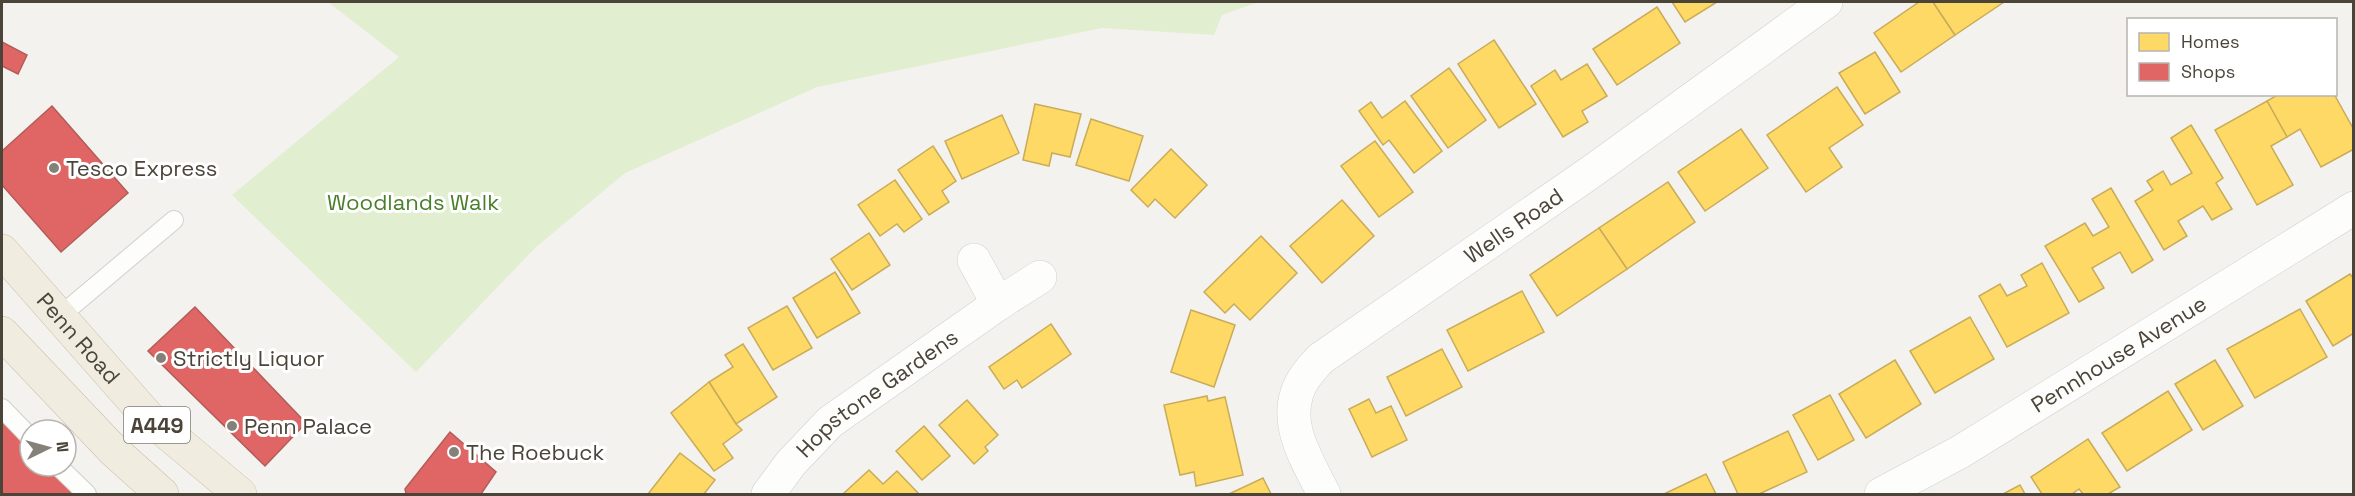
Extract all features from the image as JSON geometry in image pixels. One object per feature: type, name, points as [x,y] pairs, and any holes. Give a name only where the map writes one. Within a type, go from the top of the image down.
[{"type":"highway","name":"Penn Road","points":[[2,251],[148,417],[240,495]]},
{"type":"highway","name":"A449","points":[[2,333],[113,450],[162,495]]},
{"type":"street","name":"Wells Road","points":[[1324,495],[1297,438],[1293,418],[1295,398],[1305,377],[1320,359],[1591,172],[1826,2]]},
{"type":"street","name":"Pennhouse Avenue","points":[[1881,495],[1980,440],[2354,207]]},
{"type":"street","points":[[974,260],[998,304]]},
{"type":"street","name":"Hopstone Gardens","points":[[768,495],[791,463],[830,422],[998,304],[1040,278]]},
{"type":"lane","points":[[60,316],[174,220]]},
{"type":"lane","points":[[2,408],[18,425]]},
{"type":"lane","points":[[70,478],[87,495]]},
{"type":"green space","name":"Woodlands Walk","points":[[328,2],[1259,2],[1222,15],[1214,35],[1102,28],[817,87],[625,173],[536,247],[416,372],[232,195],[399,57]]},
{"type":"building: Homes","points":[[1672,2],[1717,2],[1685,22]]},
{"type":"building: Homes","points":[[1919,2],[1933,2],[1955,35],[1901,72],[1874,33]]},
{"type":"building: Homes","points":[[1933,2],[2004,2],[1955,35]]},
{"type":"building: Homes","points":[[1657,7],[1680,43],[1617,85],[1593,49]]},
{"type":"building: Homes","points":[[1494,40],[1536,104],[1499,128],[1458,64]]},
{"type":"building: Homes","points":[[1875,52],[1900,92],[1865,114],[1839,73]]},
{"type":"building: Homes","points":[[1587,64],[1607,96],[1582,111],[1588,122],[1563,137],[1531,86],[1555,70],[1561,80]]},
{"type":"building: Homes","points":[[1449,68],[1486,120],[1448,148],[1411,96]]},
{"type":"building: Homes","points":[[1837,87],[1863,125],[1829,148],[1842,167],[1806,192],[1767,135]]},
{"type":"building: Homes","points":[[2276,96],[2335,96],[2354,130],[2354,149],[2321,167],[2300,129],[2287,137],[2267,101]]},
{"type":"building: Homes","points":[[1405,101],[1442,151],[1414,173],[1389,140],[1383,145],[1359,111],[1371,102],[1382,118]]},
{"type":"building: Homes","points":[[2267,101],[2287,137],[2271,146],[2293,185],[2257,205],[2215,130]]},
{"type":"building: Homes","points":[[1035,104],[1081,114],[1070,157],[1052,153],[1049,166],[1023,160]]},
{"type":"building: Homes","points":[[1002,115],[1019,153],[962,179],[945,141]]},
{"type":"building: Homes","points":[[1091,119],[1143,136],[1129,181],[1076,165]]},
{"type":"building: Homes","points":[[2191,125],[2223,178],[2216,183],[2232,209],[2212,220],[2203,206],[2178,221],[2187,236],[2164,250],[2135,201],[2153,190],[2147,181],[2163,171],[2171,185],[2192,173],[2171,138]]},
{"type":"building: Homes","points":[[1741,129],[1768,168],[1705,211],[1678,172]]},
{"type":"building: Homes","points":[[1375,141],[1413,192],[1379,217],[1341,166]]},
{"type":"building: Homes","points":[[933,146],[956,181],[942,191],[949,202],[929,215],[898,170]]},
{"type":"building: Homes","points":[[1171,149],[1207,185],[1175,218],[1155,199],[1148,207],[1131,190]]},
{"type":"building: Homes","points":[[895,180],[922,219],[904,232],[897,224],[880,236],[858,205]]},
{"type":"building: Homes","points":[[1668,182],[1695,222],[1627,269],[1599,228]]},
{"type":"building: Homes","points":[[2111,188],[2153,260],[2132,273],[2120,252],[2092,268],[2104,288],[2079,302],[2045,246],[2085,223],[2093,236],[2109,227],[2092,199]]},
{"type":"building: Homes","points":[[1342,200],[1374,236],[1322,283],[1290,246]]},
{"type":"building: Homes","points":[[1599,228],[1627,269],[1557,316],[1530,275]]},
{"type":"building: Homes","points":[[869,233],[890,265],[852,290],[831,259]]},
{"type":"building: Homes","points":[[1261,236],[1297,273],[1250,320],[1234,304],[1225,313],[1204,292]]},
{"type":"building: Homes","points":[[2042,263],[2069,313],[2007,347],[1979,296],[2000,284],[2007,296],[2027,286],[2021,275]]},
{"type":"building: Homes","points":[[835,272],[860,313],[817,338],[793,298]]},
{"type":"building: Homes","points":[[2350,274],[2354,279],[2354,333],[2333,346],[2306,301]]},
{"type":"building: Homes","points":[[1522,291],[1544,332],[1468,371],[1447,330]]},
{"type":"building: Homes","points":[[787,306],[812,348],[773,370],[748,328]]},
{"type":"building: Homes","points":[[2300,309],[2327,357],[2255,398],[2227,349]]},
{"type":"building: Homes","points":[[1191,310],[1235,325],[1214,387],[1171,372]]},
{"type":"building: Homes","points":[[1970,317],[1994,359],[1935,393],[1910,351]]},
{"type":"building: Homes","points":[[1051,324],[1071,354],[1022,388],[1017,380],[1004,389],[989,367]]},
{"type":"building: Homes","points":[[743,344],[777,397],[736,424],[709,382],[733,367],[725,355]]},
{"type":"building: Homes","points":[[1442,349],[1462,387],[1406,416],[1387,377]]},
{"type":"building: Homes","points":[[1895,360],[1921,404],[1866,438],[1839,394]]},
{"type":"building: Homes","points":[[2215,360],[2243,406],[2203,430],[2175,384]]},
{"type":"building: Homes","points":[[709,382],[742,430],[723,444],[733,458],[714,471],[671,413]]},
{"type":"building: Homes","points":[[2168,391],[2192,430],[2127,471],[2102,433]]},
{"type":"building: Homes","points":[[1830,395],[1854,440],[1818,460],[1793,415]]},
{"type":"building: Homes","points":[[1207,396],[1208,401],[1225,397],[1243,475],[1196,486],[1194,472],[1180,475],[1164,405]]},
{"type":"building: Homes","points":[[1369,399],[1376,413],[1391,406],[1407,440],[1372,457],[1349,409]]},
{"type":"building: Homes","points":[[967,400],[998,435],[985,447],[988,451],[974,464],[939,425]]},
{"type":"building: Homes","points":[[924,426],[950,456],[922,480],[896,451]]},
{"type":"building: Homes","points":[[1788,431],[1807,472],[1759,494],[1738,494],[1723,462]]},
{"type":"building: Homes","points":[[2088,439],[2120,487],[2108,494],[2083,494],[2079,489],[2072,494],[2042,494],[2031,477]]},
{"type":"building: Homes","points":[[680,453],[715,480],[704,494],[648,494]]},
{"type":"building: Homes","points":[[869,470],[883,484],[897,471],[919,494],[843,494]]},
{"type":"building: Homes","points":[[1706,474],[1716,494],[1664,494]]},
{"type":"building: Homes","points":[[1263,478],[1271,494],[1229,494]]},
{"type":"building: Homes","points":[[2020,485],[2025,494],[2003,494]]},
{"type":"building: Shops","points":[[2,42],[27,55],[18,74],[2,66]]},
{"type":"building: Shops","name":"Tesco Express","points":[[52,106],[128,193],[61,252],[2,185],[2,151]]},
{"type":"building: Shops","points":[[195,307],[306,423],[265,466],[148,351]]},
{"type":"building: Shops","points":[[2,416],[18,433],[18,478],[61,478],[76,494],[2,494]]},
{"type":"building: Shops","name":"The Roebuck","points":[[450,432],[496,472],[481,494],[406,494],[405,489]]},
{"type":"place","name":"Tesco Express","points":[[54,168]]},
{"type":"place","name":"Strictly Liquor","points":[[161,358]]},
{"type":"place","name":"Penn Palace","points":[[232,426]]},
{"type":"place","name":"The Roebuck","points":[[454,452]]}]
